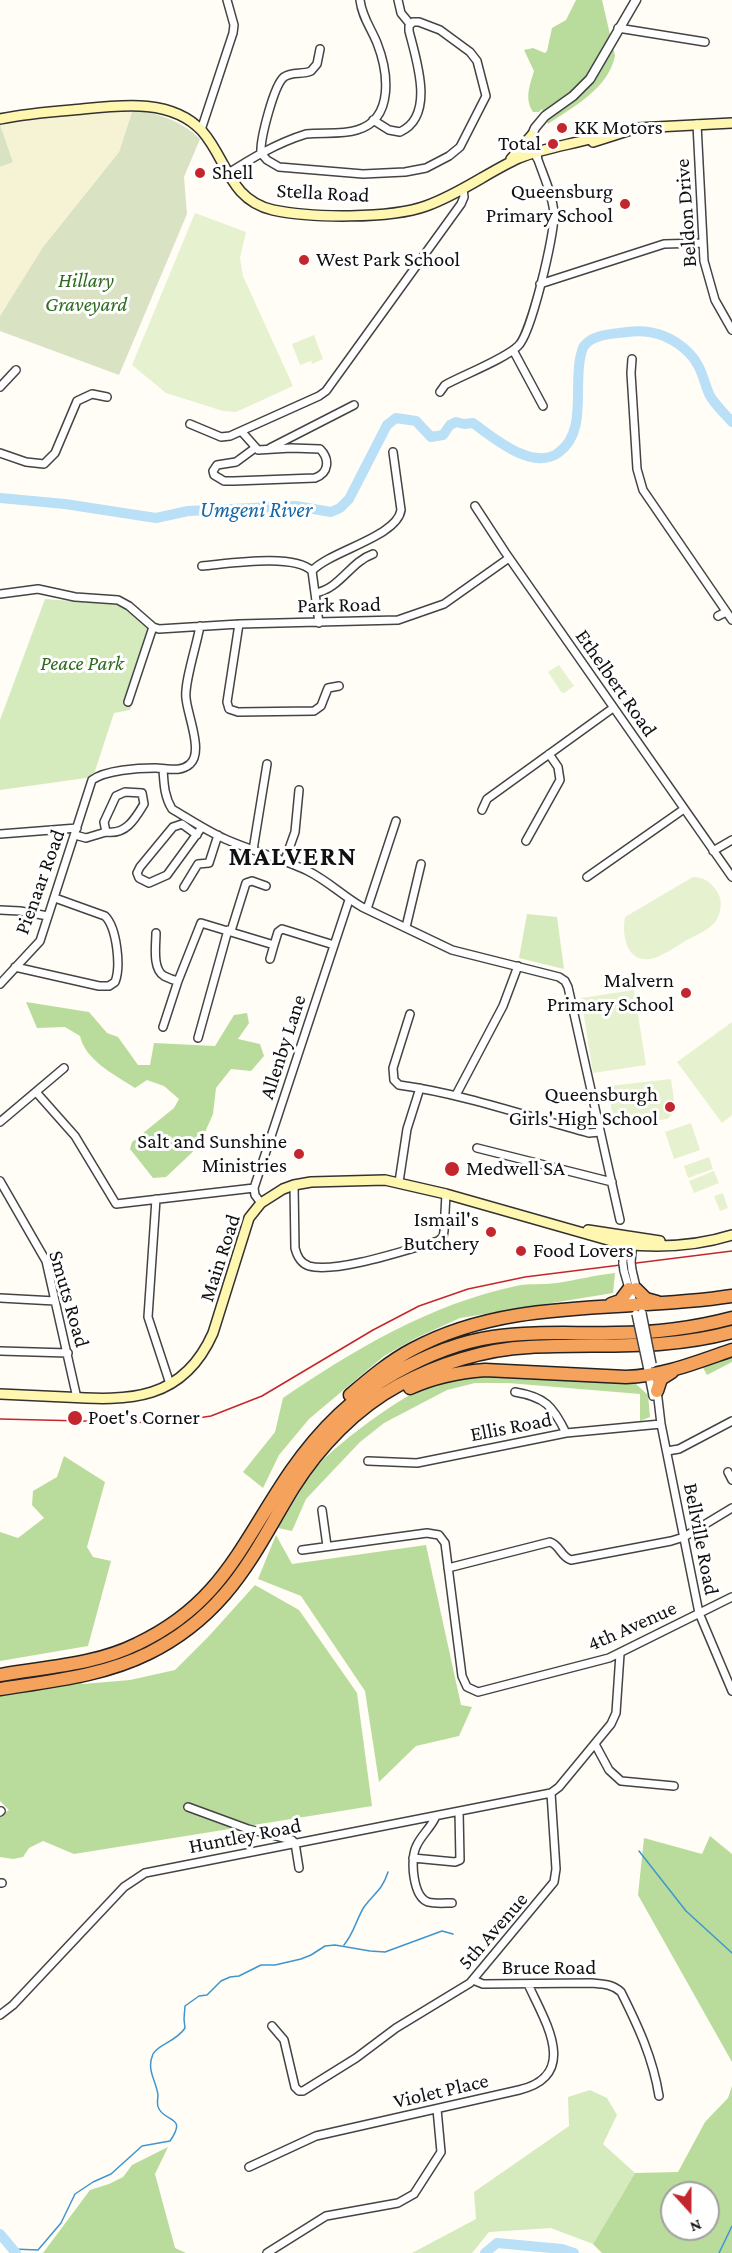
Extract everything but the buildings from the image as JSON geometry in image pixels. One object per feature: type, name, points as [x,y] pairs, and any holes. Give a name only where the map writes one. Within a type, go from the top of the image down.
[{"type":"highway","points":[[601,1306],[620,1300],[633,1289],[646,1299],[663,1303]]},
{"type":"highway","points":[[270,1503],[282,1477],[330,1415],[369,1378],[412,1349],[440,1335],[490,1320],[533,1312],[601,1306],[638,1310],[663,1303],[732,1296]]},
{"type":"highway","points":[[0,1675],[71,1664],[113,1654],[170,1626],[202,1600],[221,1580],[311,1444],[342,1411],[378,1383],[428,1356],[470,1342],[510,1335],[657,1331],[703,1325],[732,1318]]},
{"type":"highway","points":[[0,1689],[82,1676],[115,1667],[150,1652],[187,1628],[225,1594],[253,1555],[294,1487],[322,1450],[356,1415],[398,1385],[473,1356],[528,1347],[630,1347],[665,1344],[732,1332]]},
{"type":"highway","points":[[322,1450],[397,1395],[420,1383],[440,1377],[485,1370],[626,1377],[642,1382],[655,1391],[661,1379],[681,1367],[732,1350]]},
{"type":"highway","points":[[626,1377],[651,1370],[681,1367]]},
{"type":"main road","name":"Stella Road","points":[[0,119],[38,113],[132,105],[167,111],[184,117],[201,130],[227,174],[242,193],[266,208],[292,213],[395,213],[427,206],[503,167],[590,139],[596,140],[637,128],[732,123]]},
{"type":"main road","points":[[503,167],[532,135]]},
{"type":"main road","name":"Main Road","points":[[0,1394],[126,1399],[170,1384],[190,1369],[207,1349],[220,1315],[247,1224],[261,1203],[294,1185],[311,1182],[374,1180],[399,1182],[570,1228],[628,1241],[696,1242],[732,1235]]},
{"type":"street","points":[[201,130],[233,33],[234,25],[226,0]]},
{"type":"street","points":[[227,174],[261,153],[306,134],[357,130],[374,120],[384,100],[386,76],[377,44],[363,15],[360,0]]},
{"type":"street","points":[[374,120],[389,130],[400,132],[409,126],[414,119],[421,86],[409,31],[410,24],[401,13],[398,0]]},
{"type":"street","points":[[441,392],[445,384],[513,350],[524,340],[540,284],[554,216],[532,135],[545,116],[578,92],[590,80],[636,0]]},
{"type":"street","points":[[320,49],[317,64],[311,71],[290,74],[280,81],[262,133],[261,153],[267,160],[279,167],[363,174],[417,170],[432,165],[454,152],[462,144],[486,99],[486,89],[477,61],[470,52],[440,30],[419,22],[410,24]]},
{"type":"street","points":[[618,28],[705,42]]},
{"type":"street","name":"Beldon Drive","points":[[697,124],[704,261],[711,290],[732,330]]},
{"type":"street","points":[[190,424],[221,437],[230,436],[326,391],[461,204],[464,197],[462,189]]},
{"type":"street","points":[[540,284],[664,244],[702,243]]},
{"type":"street","points":[[513,350],[543,406]]},
{"type":"street","points":[[632,359],[631,373],[639,480],[659,522],[732,620]]},
{"type":"street","points":[[0,387],[16,370]]},
{"type":"street","points":[[0,453],[26,462],[44,464],[55,453],[77,401],[92,394],[106,397]]},
{"type":"street","points":[[266,451],[354,405]]},
{"type":"street","points":[[242,432],[255,448],[266,451],[320,448],[326,457],[326,470],[324,474],[315,478],[234,482],[224,481],[214,475],[213,471],[217,465],[236,462],[255,448]]},
{"type":"street","points":[[312,571],[330,558],[380,533],[400,517],[393,452]]},
{"type":"street","name":"Ethelbert Road","points":[[475,506],[732,878]]},
{"type":"street","points":[[315,593],[328,590],[363,558],[373,554]]},
{"type":"street","name":"Park Road","points":[[153,627],[166,629],[239,624],[387,621],[411,616],[444,604],[509,558]]},
{"type":"street","points":[[202,566],[278,561],[303,565],[312,571],[319,623]]},
{"type":"street","points":[[0,594],[38,589],[75,597],[118,600],[129,606],[153,627],[128,702]]},
{"type":"street","points":[[718,616],[726,612]]},
{"type":"street","points":[[239,624],[227,702],[229,709],[238,712],[314,711],[321,706],[328,688],[339,686]]},
{"type":"street","points":[[200,626],[185,697],[196,746],[196,756],[189,766],[180,769],[163,769],[167,801],[172,809],[218,836],[285,860],[325,880],[349,900],[452,950],[559,977],[565,981],[620,1220]]},
{"type":"street","points":[[482,810],[488,799],[613,708]]},
{"type":"street","points":[[526,841],[560,780],[558,767],[549,754]]},
{"type":"street","points":[[253,849],[267,764]]},
{"type":"street","name":"Pienaar Road","points":[[0,984],[40,942],[93,780],[104,774],[163,769]]},
{"type":"street","points":[[285,860],[294,836],[299,790]]},
{"type":"street","points":[[0,834],[76,831],[86,838],[106,832],[121,831],[129,825],[144,804],[142,794],[125,792],[116,796],[104,822],[106,832]]},
{"type":"street","points":[[587,877],[684,809]]},
{"type":"street","points":[[367,909],[396,820]]},
{"type":"street","points":[[197,835],[182,824],[173,826],[140,867],[137,873],[139,878],[149,883],[167,875],[197,835],[202,827]]},
{"type":"street","points":[[184,887],[198,864],[209,863],[218,836]]},
{"type":"street","points":[[713,851],[732,840]]},
{"type":"street","points":[[406,927],[421,864]]},
{"type":"street","points":[[198,1038],[229,931],[246,882],[252,880],[266,886]]},
{"type":"street","points":[[15,968],[99,986],[109,986],[115,982],[118,971],[114,931],[110,921],[105,916],[55,898]]},
{"type":"street","name":"Allenby Lane","points":[[254,1188],[349,900]]},
{"type":"street","points":[[0,910],[20,910],[48,916]]},
{"type":"street","points":[[163,1027],[200,925],[205,923],[274,945]]},
{"type":"street","points":[[270,959],[278,932],[282,929],[334,945]]},
{"type":"street","points":[[156,933],[156,959],[159,972],[163,976],[178,981]]},
{"type":"street","points":[[456,1095],[503,1006],[518,966]]},
{"type":"street","points":[[410,1014],[393,1068],[395,1083],[456,1095],[590,1133],[600,1132]]},
{"type":"street","points":[[0,1122],[64,1068]]},
{"type":"street","points":[[399,1182],[407,1129],[420,1088]]},
{"type":"street","points":[[36,1092],[75,1136],[116,1204],[254,1188],[255,1195],[261,1203]]},
{"type":"street","points":[[477,1148],[612,1182]]},
{"type":"street","name":"Smuts Road","points":[[0,1181],[46,1261],[77,1398]]},
{"type":"street","points":[[294,1185],[296,1248],[298,1256],[307,1265],[353,1263],[438,1240],[443,1237],[446,1194]]},
{"type":"street","points":[[156,1199],[148,1317],[170,1384]]},
{"type":"street","name":"Bellville Road","points":[[628,1241],[628,1267],[651,1370],[699,1613],[732,1691]]},
{"type":"street","points":[[0,1299],[55,1301]]},
{"type":"street","points":[[0,1351],[68,1353]]},
{"type":"street","points":[[515,1392],[532,1395],[548,1404],[566,1433]]},
{"type":"street","points":[[667,1451],[679,1449],[732,1421]]},
{"type":"street","name":"Ellis Road","points":[[369,1461],[417,1463],[566,1433],[661,1424]]},
{"type":"street","points":[[728,1472],[732,1480]]},
{"type":"street","points":[[302,1550],[435,1533],[441,1536],[444,1542],[448,1568],[547,1542],[554,1544],[564,1556],[571,1560],[684,1537],[732,1508]]},
{"type":"street","points":[[322,1510],[327,1546]]},
{"type":"street","name":"4th Avenue","points":[[448,1568],[462,1676],[466,1686],[478,1692],[620,1654],[732,1597]]},
{"type":"street","points":[[551,1793],[559,1787],[608,1729],[615,1715],[620,1654]]},
{"type":"street","points":[[595,1744],[609,1770],[621,1781],[674,1786]]},
{"type":"street","name":"Huntley Road","points":[[0,2015],[13,2005],[134,1879],[145,1873],[551,1793]]},
{"type":"street","name":"5th Avenue","points":[[272,2026],[284,2040],[295,2086],[299,2091],[303,2091],[472,1980],[554,1882],[556,1869],[551,1793]]},
{"type":"street","points":[[189,1807],[248,1829],[286,1838],[295,1843],[299,1868]]},
{"type":"street","points":[[413,1858],[455,1862],[460,1860],[459,1811]]},
{"type":"street","points":[[436,1815],[432,1825],[417,1844],[413,1858],[416,1887],[420,1896],[430,1902],[452,1903]]},
{"type":"street","name":"Bruce Road","points":[[472,1980],[483,1984],[603,1984],[616,1988],[621,1992],[640,2030],[653,2064],[659,2096]]},
{"type":"street","name":"Violet Place","points":[[249,2167],[316,2136],[524,2089],[538,2082],[548,2071],[554,2059],[553,2041],[528,1984]]},
{"type":"street","points":[[267,2253],[326,2216],[398,2203],[414,2194],[441,2152],[437,2109]]},
{"type":"shaded area","points":[[133,109],[119,152],[43,247],[0,316],[0,167],[13,162],[0,123]]},
{"type":"green space","points":[[576,0],[602,0],[615,56],[611,68],[597,88],[548,124],[542,109],[539,112],[533,112],[530,107],[529,92],[534,71],[524,50],[533,48],[545,53],[552,28],[566,20]]},
{"type":"green space","name":"Hillary Graveyard","points":[[133,109],[169,119],[193,132],[200,139],[184,177],[187,214],[119,375],[0,331],[0,316],[43,247],[119,152]]},
{"type":"green space","points":[[0,124],[13,162],[0,167]]},
{"type":"green space","points":[[195,213],[246,232],[240,258],[243,276],[293,386],[236,412],[223,411],[166,393],[132,365]]},
{"type":"green space","points":[[314,335],[323,359],[312,364],[311,361],[300,365],[292,344]]},
{"type":"green space","name":"Peace Park","points":[[45,599],[127,606],[151,628],[130,710],[114,713],[93,777],[0,790],[0,720]]},
{"type":"green space","points":[[559,665],[574,686],[564,693],[548,672]]},
{"type":"green space","points":[[693,877],[706,880],[718,893],[721,907],[716,921],[704,931],[657,957],[647,959],[634,955],[629,949],[624,934],[625,917]]},
{"type":"green space","points":[[527,914],[557,917],[564,969],[519,958]]},
{"type":"green space","points":[[634,990],[646,1065],[593,1073],[581,998]]},
{"type":"green space","points":[[26,1002],[89,1012],[107,1033],[118,1037],[138,1065],[150,1065],[154,1043],[215,1046],[234,1015],[247,1013],[249,1023],[238,1039],[260,1044],[264,1056],[251,1071],[231,1069],[216,1088],[213,1114],[199,1146],[166,1177],[153,1178],[130,1149],[132,1142],[174,1108],[179,1099],[164,1086],[147,1080],[135,1088],[119,1078],[94,1060],[83,1045],[80,1036],[65,1027],[37,1028]]},
{"type":"green space","points":[[732,1022],[732,1115],[722,1123],[677,1062]]},
{"type":"green space","points":[[671,1079],[674,1106],[671,1116],[667,1119],[613,1126],[609,1086]]},
{"type":"green space","points":[[691,1123],[700,1150],[674,1159],[665,1132]]},
{"type":"green space","points":[[709,1157],[713,1169],[688,1178],[684,1166]]},
{"type":"green space","points":[[714,1171],[719,1183],[694,1193],[689,1181]]},
{"type":"green space","points":[[723,1193],[728,1208],[720,1211],[714,1196]]},
{"type":"green space","points":[[615,1273],[613,1293],[460,1318],[416,1338],[384,1356],[309,1419],[279,1455],[263,1488],[243,1472],[275,1432],[283,1398],[365,1346],[423,1317],[484,1294],[521,1285],[557,1283]]},
{"type":"green space","points":[[732,1352],[732,1362],[707,1375],[701,1364]]},
{"type":"green space","points":[[490,1376],[636,1384],[648,1395],[650,1417],[640,1421],[640,1394],[508,1383],[475,1383],[447,1390],[384,1423],[360,1442],[306,1499],[292,1531],[278,1528],[300,1491],[323,1460],[381,1413],[411,1394],[438,1383]]},
{"type":"green space","points":[[64,1456],[105,1482],[87,1547],[93,1557],[111,1561],[88,1646],[0,1661],[0,1532],[18,1538],[44,1518],[32,1505],[33,1491],[57,1477]]},
{"type":"green space","points":[[276,1535],[292,1564],[426,1545],[461,1705],[472,1707],[459,1736],[416,1746],[379,1782],[365,1691],[301,1596],[258,1579]]},
{"type":"green space","points":[[255,1585],[299,1610],[357,1693],[372,1806],[74,1854],[43,1841],[29,1848],[23,1857],[13,1859],[0,1857],[0,1816],[9,1810],[0,1801],[0,1696],[81,1682],[83,1684],[130,1680],[175,1670]]},
{"type":"green space","points":[[710,1836],[732,1854],[732,2062],[638,1895],[644,1838],[702,1854]]},
{"type":"green space","points":[[732,2086],[732,2253],[602,2253],[593,2244],[635,2173],[678,2172],[705,2122],[728,2098]]},
{"type":"green space","points":[[590,2090],[607,2098],[617,2115],[603,2144],[635,2173],[593,2244],[551,2228],[489,2232],[472,2253],[412,2253],[476,2219],[474,2192],[569,2126],[568,2097]]},
{"type":"green space","points":[[168,2147],[155,2174],[175,2248],[186,2253],[43,2253],[90,2190],[123,2177],[132,2165]]},
{"type":"waterway","name":"Umgeni River","points":[[0,498],[65,504],[156,518],[188,511],[296,506],[331,512],[340,508],[349,499],[387,425],[396,418],[416,421],[431,437],[443,435],[450,425],[456,422],[473,423],[502,444],[525,455],[537,458],[548,457],[558,453],[573,434],[578,410],[580,359],[584,346],[598,337],[627,332],[644,331],[660,335],[682,347],[696,362],[711,398],[732,422]]},
{"type":"waterway","points":[[639,1851],[686,1911],[732,1953]]},
{"type":"waterway","points":[[344,1945],[364,1907],[380,1888],[388,1872]]},
{"type":"waterway","points":[[13,2249],[38,2250],[61,2223],[75,2194],[111,2174],[142,2146],[170,2141],[177,2127],[174,2121],[162,2113],[158,2107],[151,2060],[155,2051],[177,2037],[185,2028],[185,2006],[199,1996],[207,1995],[221,1981],[230,1977],[239,1976],[261,1965],[275,1965],[301,1959],[325,1946],[335,1945],[385,1952],[442,1931],[453,1934]]},
{"type":"waterway","points":[[719,2253],[732,2226]]},
{"type":"waterway","points":[[0,2234],[16,2253]]},
{"type":"waterway","points":[[485,2253],[497,2243],[562,2249],[574,2253]]},
{"type":"railway","points":[[0,1419],[165,1423],[211,1416],[262,1396],[373,1330],[419,1306],[468,1289],[525,1277],[732,1251]]},
{"type":"place","name":"KK Motors","points":[[562,128]]},
{"type":"place","name":"Total","points":[[553,144]]},
{"type":"place","name":"Shell","points":[[200,173]]},
{"type":"place","name":"Queensburg Primary School","points":[[625,204]]},
{"type":"place","name":"West Park School","points":[[304,260]]},
{"type":"place","name":"Malvern Primary School","points":[[686,993]]},
{"type":"place","name":"Queensburgh Girls' High School","points":[[670,1107]]},
{"type":"place","name":"Salt and Sunshine Ministries","points":[[299,1154]]},
{"type":"place","name":"Medwell SA","points":[[452,1169]]},
{"type":"place","name":"Ismail's Butchery","points":[[491,1232]]},
{"type":"place","name":"Food Lovers","points":[[521,1251]]},
{"type":"place","name":"Poet's Corner","points":[[75,1418]]},
{"type":"district","name":"MALVERN","points":[[293,857]]}]
